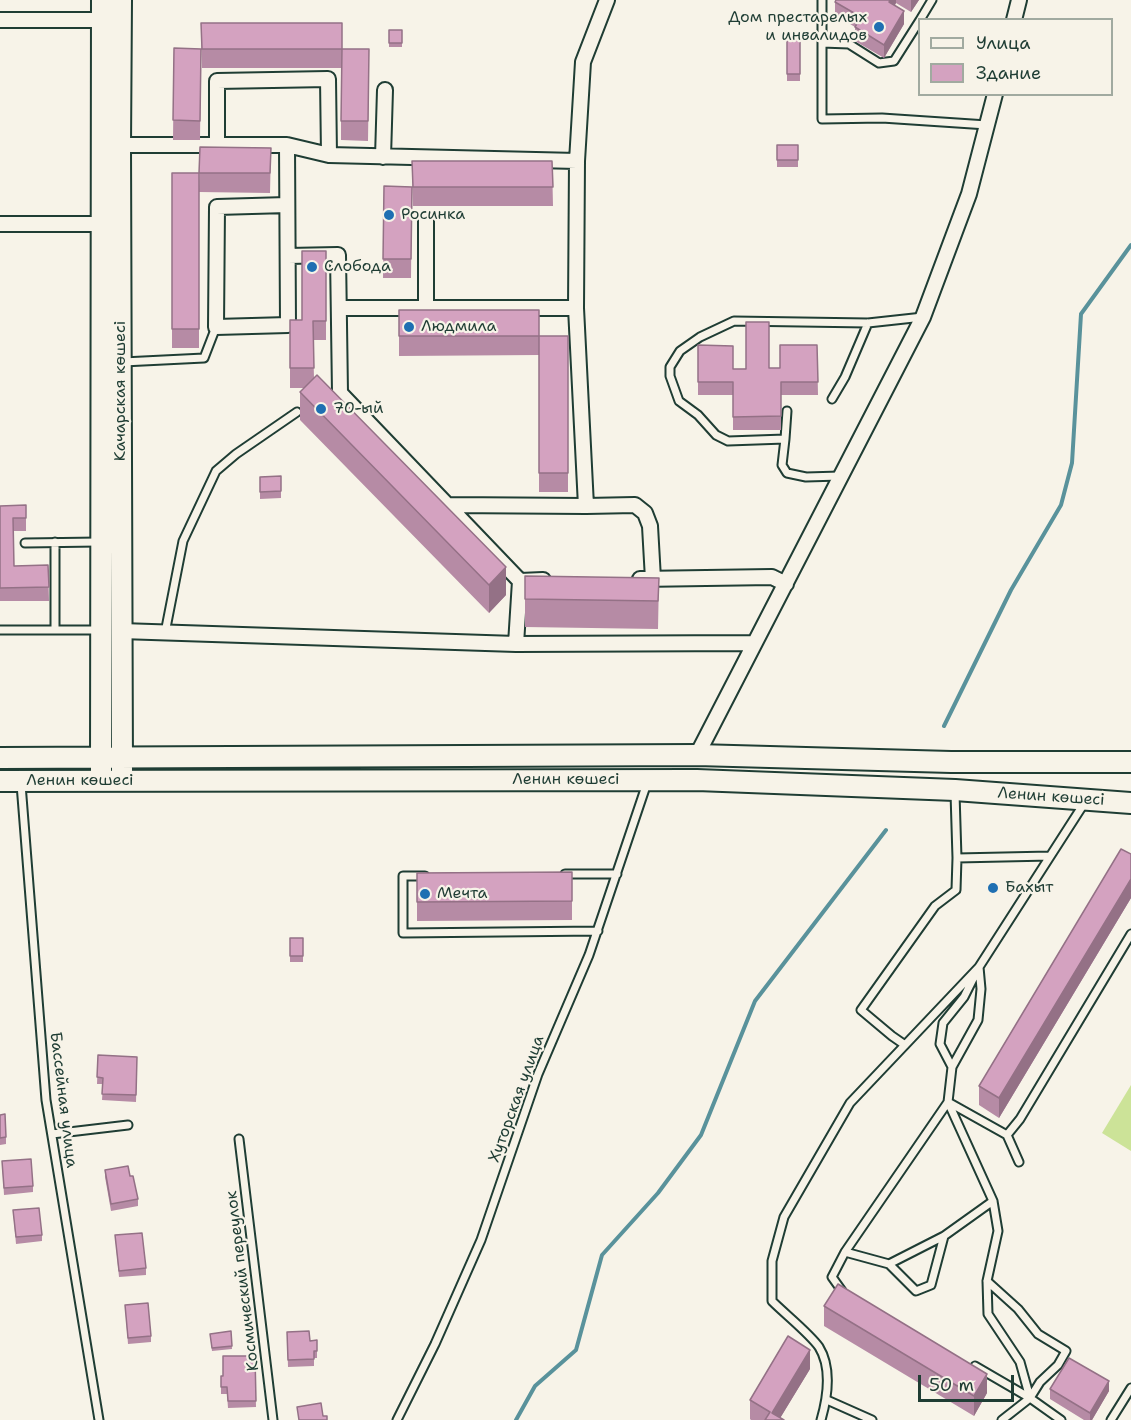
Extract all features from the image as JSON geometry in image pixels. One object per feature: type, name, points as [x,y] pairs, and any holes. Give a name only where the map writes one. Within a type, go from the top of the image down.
[{"type":"main road","name":"Качарская көшесі","points":[[102,0],[111,20],[120,145],[122,782]]},
{"type":"main road","name":"Качарская көшесі","points":[[101,781],[101,224],[111,20],[121,0]]},
{"type":"main road","name":"Ленин көшесі","points":[[0,758],[697,755],[951,762],[1131,762]]},
{"type":"main road","name":"Ленин көшесі","points":[[0,781],[697,780],[955,790],[1131,803]]},
{"type":"street","points":[[586,506],[576,308],[577,161],[583,62],[607,0]]},
{"type":"street","points":[[1014,18],[1019,0]]},
{"type":"street","points":[[0,20],[111,20]]},
{"type":"street","points":[[217,145],[217,81],[328,79],[329,155]]},
{"type":"street","points":[[384,157],[385,90]]},
{"type":"street","points":[[697,755],[922,317],[969,194],[994,96]]},
{"type":"street","points":[[120,145],[287,145],[329,155],[577,161]]},
{"type":"street","points":[[287,145],[288,325],[216,327],[217,207],[287,205]]},
{"type":"street","points":[[426,219],[426,307]]},
{"type":"street","points":[[0,225],[101,224]]},
{"type":"street","points":[[288,256],[338,255],[340,393],[520,581],[516,644]]},
{"type":"street","points":[[339,308],[576,308]]},
{"type":"street","points":[[448,505],[634,505],[645,513],[650,526],[653,579]]},
{"type":"street","points":[[631,579],[772,577],[786,584]]},
{"type":"street","points":[[520,581],[554,580]]},
{"type":"street","points":[[121,631],[516,644],[754,643]]},
{"type":"lane","points":[[822,0],[822,119],[882,118],[987,125]]},
{"type":"lane","points":[[921,18],[932,0]]},
{"type":"lane","points":[[822,43],[849,44],[879,63],[894,61],[918,23]]},
{"type":"lane","points":[[785,439],[728,441],[716,435],[698,415],[679,401],[670,376],[670,367],[680,351],[700,337],[734,321],[868,323],[922,317]]},
{"type":"lane","points":[[832,399],[845,376],[868,323]]},
{"type":"lane","points":[[120,362],[170,363],[204,358],[216,327]]},
{"type":"lane","points":[[788,411],[781,455],[782,465],[787,473],[806,477],[840,476]]},
{"type":"lane","points":[[165,633],[183,541],[216,471],[236,454],[297,412]]},
{"type":"lane","points":[[55,542],[55,630]]},
{"type":"lane","points":[[25,543],[101,542]]},
{"type":"lane","points":[[0,630],[121,631]]},
{"type":"lane","name":"Хуторская улица","points":[[397,1420],[435,1344],[481,1240],[538,1074],[590,955],[648,780]]},
{"type":"lane","name":"Бассейная улица","points":[[21,781],[45,1089],[99,1420]]},
{"type":"lane","points":[[904,1045],[861,1010],[935,906],[956,890],[955,790]]},
{"type":"lane","points":[[952,1066],[940,1044],[943,1023],[964,997],[979,967],[1087,800]]},
{"type":"lane","points":[[957,858],[1050,856]]},
{"type":"lane","points":[[557,874],[617,873]]},
{"type":"lane","points":[[439,876],[403,876],[403,933],[598,931]]},
{"type":"lane","points":[[1006,1135],[1020,1119],[1131,934]]},
{"type":"lane","points":[[821,1420],[827,1400],[826,1366],[819,1348],[772,1301],[772,1261],[784,1217],[850,1103],[979,967]]},
{"type":"lane","points":[[853,1297],[843,1292],[832,1277],[845,1252],[948,1102],[952,1066],[978,1020],[981,989],[979,967]]},
{"type":"lane","points":[[948,1102],[1006,1135],[1019,1162]]},
{"type":"lane","points":[[948,1102],[993,1201],[998,1231],[987,1281],[988,1314],[1020,1362],[1030,1398]]},
{"type":"lane","points":[[52,1134],[128,1125]]},
{"type":"lane","name":"Космический переулок","points":[[239,1139],[273,1420]]},
{"type":"lane","points":[[888,1264],[944,1236],[993,1201]]},
{"type":"lane","points":[[845,1252],[888,1264],[916,1291],[931,1285],[944,1236]]},
{"type":"lane","points":[[987,1281],[1018,1309],[1038,1334],[1066,1351],[1058,1365],[1040,1382],[1030,1398],[1002,1420]]},
{"type":"lane","points":[[968,1362],[1030,1398],[1061,1420]]},
{"type":"lane","points":[[1111,1420],[1131,1388]]},
{"type":"lane","points":[[827,1400],[872,1420]]},
{"type":"green space","points":[[1131,1085],[1131,1151],[1102,1133]]},
{"type":"building","points":[[836,0],[890,0],[889,2],[904,11],[884,45],[855,27],[861,17],[835,2]]},
{"type":"building","points":[[201,23],[342,23],[342,49],[202,49]]},
{"type":"building","points":[[389,30],[402,30],[402,43],[389,43]]},
{"type":"building","points":[[800,38],[800,74],[787,74],[787,39]]},
{"type":"building","points":[[174,48],[201,49],[200,121],[173,120]]},
{"type":"building","points":[[342,49],[369,49],[368,121],[341,121]]},
{"type":"building","points":[[777,145],[798,145],[798,160],[777,160]]},
{"type":"building","points":[[200,147],[271,148],[270,173],[199,173]]},
{"type":"building","points":[[412,161],[552,161],[553,187],[413,187]]},
{"type":"building","points":[[172,173],[199,173],[199,329],[172,329]]},
{"type":"building","points":[[384,186],[412,187],[411,259],[383,259]]},
{"type":"building","points":[[302,251],[326,251],[326,321],[313,321],[314,368],[290,368],[290,320],[302,320]]},
{"type":"building","points":[[399,310],[539,310],[539,336],[399,336]]},
{"type":"building","points":[[746,322],[769,322],[769,368],[780,368],[780,345],[817,345],[818,382],[781,382],[781,416],[733,417],[733,382],[698,382],[698,345],[733,346],[733,369],[746,369]]},
{"type":"building","points":[[539,336],[568,336],[568,473],[539,473]]},
{"type":"building","points":[[317,375],[506,567],[489,585],[300,392]]},
{"type":"building","points":[[281,476],[281,491],[260,492],[260,477]]},
{"type":"building","points":[[26,505],[26,518],[13,518],[14,566],[48,565],[49,587],[0,588],[0,506]]},
{"type":"building","points":[[525,576],[659,578],[658,601],[525,599]]},
{"type":"building","points":[[1121,849],[1131,854],[1131,879],[999,1098],[979,1086]]},
{"type":"building","points":[[572,872],[572,901],[417,902],[417,873]]},
{"type":"building","points":[[290,938],[303,938],[303,956],[290,956]]},
{"type":"building","points":[[98,1055],[137,1057],[136,1095],[102,1094],[103,1078],[97,1077]]},
{"type":"building","points":[[5,1114],[6,1137],[0,1138],[0,1115]]},
{"type":"building","points":[[31,1159],[33,1186],[4,1188],[2,1161]]},
{"type":"building","points":[[128,1166],[130,1176],[133,1176],[138,1199],[111,1204],[105,1170]]},
{"type":"building","points":[[39,1208],[42,1235],[16,1237],[13,1210]]},
{"type":"building","points":[[142,1233],[146,1268],[119,1271],[115,1235]]},
{"type":"building","points":[[838,1284],[987,1374],[974,1396],[824,1306]]},
{"type":"building","points":[[148,1303],[151,1336],[128,1338],[125,1305]]},
{"type":"building","points":[[231,1331],[232,1346],[212,1348],[210,1334]]},
{"type":"building","points":[[309,1331],[310,1341],[317,1340],[314,1359],[288,1360],[287,1332]]},
{"type":"building","points":[[788,1336],[810,1350],[772,1413],[784,1420],[765,1420],[770,1412],[750,1400]]},
{"type":"building","points":[[223,1356],[255,1356],[256,1401],[228,1401],[227,1387],[221,1387]]},
{"type":"building","points":[[1069,1358],[1109,1381],[1090,1413],[1050,1389]]},
{"type":"building","points":[[321,1403],[323,1416],[327,1416],[327,1420],[299,1420],[297,1407]]},
{"type":"waterway","points":[[944,726],[1011,590],[1061,505],[1072,463],[1081,314],[1131,245]]},
{"type":"waterway","points":[[516,1420],[535,1386],[576,1350],[602,1255],[658,1193],[701,1135],[755,1001],[886,830]]},
{"type":"place","name":"Дом престарелых и инвалидов","points":[[879,27]]},
{"type":"place","name":"Росинка","points":[[389,215]]},
{"type":"place","name":"Слобода","points":[[312,267]]},
{"type":"place","name":"Людмила","points":[[409,327]]},
{"type":"place","name":"70-ый","points":[[321,409]]},
{"type":"place","name":"Бахыт","points":[[993,888]]},
{"type":"place","name":"Мечта","points":[[425,894]]}]
